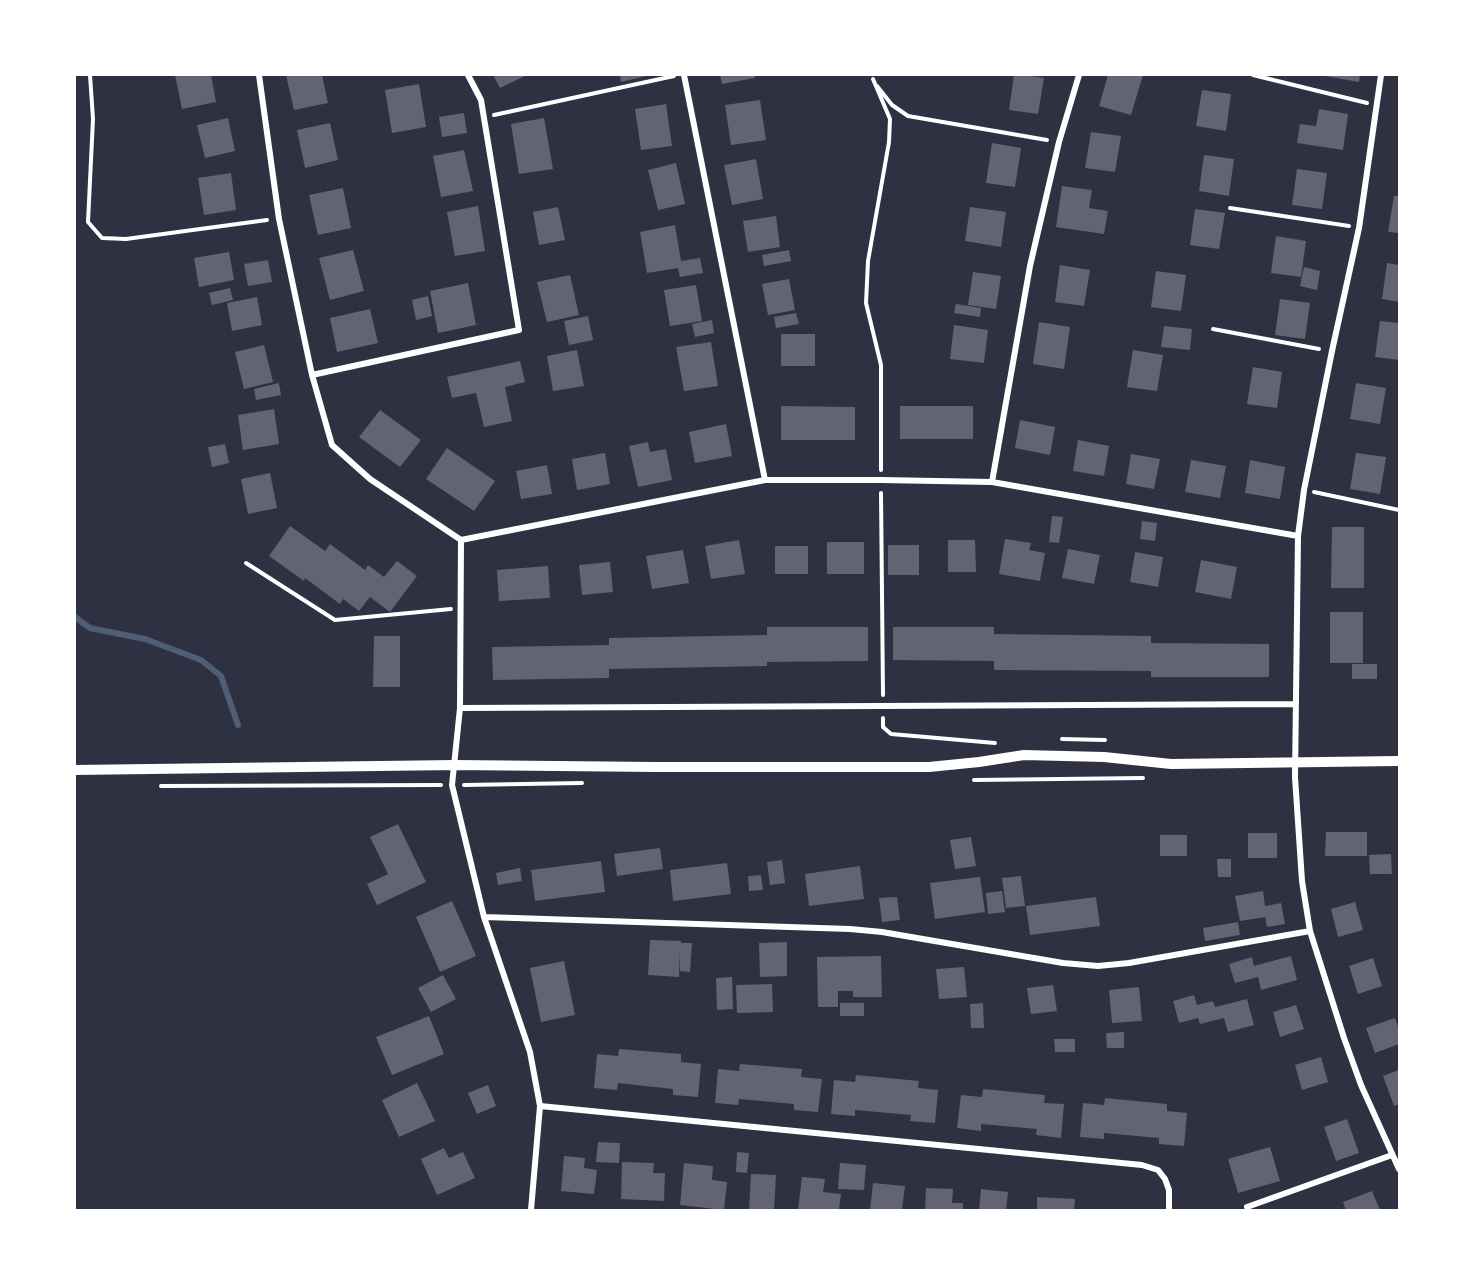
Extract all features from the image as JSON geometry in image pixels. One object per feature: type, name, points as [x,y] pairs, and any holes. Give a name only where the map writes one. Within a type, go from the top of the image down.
[{"type":"street","points":[[259,75],[279,219],[312,375],[332,445],[370,479],[460,540],[765,480],[992,482],[1298,536]]},
{"type":"street","points":[[312,375],[519,330],[482,100],[468,75]]},
{"type":"street","points":[[684,75],[765,480]]},
{"type":"street","points":[[992,482],[1030,266],[1059,142],[1079,75]]},
{"type":"street","points":[[1381,75],[1359,228],[1304,490],[1298,536],[1295,763],[1302,881],[1310,931],[1361,1085],[1399,1169]]},
{"type":"street","points":[[460,540],[460,708],[452,785],[484,917],[530,1052],[540,1106],[531,1210]]},
{"type":"street","points":[[460,708],[1295,705]]},
{"type":"street","points":[[75,770],[454,765],[656,768],[929,767],[1024,755],[1104,757],[1171,764],[1399,761]]},
{"type":"street","points":[[484,917],[850,929],[894,934],[1064,963],[1098,966],[1129,963],[1310,931]]},
{"type":"street","points":[[540,1106],[1142,1165],[1158,1170],[1165,1179],[1169,1190],[1169,1210]]},
{"type":"street","points":[[1247,1208],[1392,1155]]},
{"type":"path","points":[[90,75],[93,119],[88,222],[102,238],[126,239],[279,219]]},
{"type":"path","points":[[484,117],[678,75]]},
{"type":"path","points":[[1253,75],[1376,106]]},
{"type":"path","points":[[871,77],[892,105],[908,116],[1059,142]]},
{"type":"path","points":[[871,77],[890,119],[889,142],[868,261],[866,303],[881,365],[883,706]]},
{"type":"path","points":[[1230,208],[1359,228]]},
{"type":"path","points":[[1213,329],[1332,351]]},
{"type":"path","points":[[1304,490],[1399,510]]},
{"type":"path","points":[[246,563],[335,620],[460,608]]},
{"type":"building","points":[[175,75],[211,75],[216,102],[182,109]]},
{"type":"building","points":[[286,75],[322,75],[328,103],[294,110]]},
{"type":"building","points":[[493,75],[527,75],[500,88]]},
{"type":"building","points":[[620,75],[646,75],[646,76],[621,82]]},
{"type":"building","points":[[720,75],[755,75],[755,78],[722,84]]},
{"type":"building","points":[[1014,75],[1044,78],[1038,114],[1009,110]]},
{"type":"building","points":[[1108,75],[1143,75],[1131,115],[1099,106]]},
{"type":"building","points":[[1326,75],[1360,75],[1359,82]]},
{"type":"building","points":[[419,84],[426,127],[392,133],[385,90]]},
{"type":"building","points":[[1202,90],[1231,94],[1226,131],[1196,126]]},
{"type":"building","points":[[760,100],[766,140],[731,145],[725,105]]},
{"type":"building","points":[[666,104],[672,146],[641,150],[635,109]]},
{"type":"building","points":[[1319,109],[1348,114],[1343,150],[1297,143],[1300,124],[1316,126]]},
{"type":"building","points":[[464,113],[467,133],[442,137],[439,117]]},
{"type":"building","points":[[228,118],[235,151],[205,158],[197,125]]},
{"type":"building","points":[[544,118],[553,169],[519,174],[511,124]]},
{"type":"building","points":[[330,123],[338,160],[305,168],[297,130]]},
{"type":"building","points":[[1091,132],[1121,136],[1115,172],[1085,168]]},
{"type":"building","points":[[992,143],[1021,148],[1015,187],[986,183]]},
{"type":"building","points":[[464,150],[473,191],[441,197],[433,156]]},
{"type":"building","points":[[1204,155],[1234,159],[1229,196],[1199,191]]},
{"type":"building","points":[[756,159],[763,199],[732,205],[724,165]]},
{"type":"building","points":[[676,163],[685,204],[658,210],[648,170]]},
{"type":"building","points":[[1297,169],[1327,173],[1322,209],[1292,205]]},
{"type":"building","points":[[231,173],[236,210],[204,215],[198,178]]},
{"type":"building","points":[[1062,186],[1092,190],[1089,208],[1108,211],[1104,234],[1056,227]]},
{"type":"building","points":[[343,188],[351,228],[318,235],[309,195]]},
{"type":"building","points":[[1394,196],[1399,196],[1399,233],[1388,232]]},
{"type":"building","points":[[478,206],[485,251],[455,256],[447,212]]},
{"type":"building","points":[[558,207],[565,240],[539,245],[533,212]]},
{"type":"building","points":[[970,207],[1006,212],[1001,247],[965,241]]},
{"type":"building","points":[[1195,209],[1225,213],[1219,249],[1190,245]]},
{"type":"building","points":[[776,216],[780,247],[748,252],[743,221]]},
{"type":"building","points":[[675,225],[681,261],[700,258],[703,273],[680,277],[678,268],[647,273],[640,232]]},
{"type":"building","points":[[1276,236],[1306,241],[1301,277],[1271,273]]},
{"type":"building","points":[[353,250],[364,291],[330,300],[319,258]]},
{"type":"building","points":[[789,250],[791,261],[764,266],[762,255]]},
{"type":"building","points":[[229,252],[234,280],[199,287],[194,258]]},
{"type":"building","points":[[268,260],[272,282],[248,286],[244,264]]},
{"type":"building","points":[[1387,263],[1399,265],[1399,302],[1382,299]]},
{"type":"building","points":[[1060,265],[1090,270],[1084,306],[1055,302]]},
{"type":"building","points":[[1304,267],[1320,271],[1317,290],[1300,286]]},
{"type":"building","points":[[1156,271],[1186,275],[1181,311],[1151,307]]},
{"type":"building","points":[[973,272],[1001,276],[996,309],[968,305]]},
{"type":"building","points":[[570,275],[579,315],[547,322],[537,282]]},
{"type":"building","points":[[789,279],[795,310],[768,315],[762,284]]},
{"type":"building","points":[[468,283],[476,325],[438,333],[430,291]]},
{"type":"building","points":[[696,285],[702,321],[670,326],[664,290]]},
{"type":"building","points":[[230,288],[233,300],[212,305],[209,293]]},
{"type":"building","points":[[428,296],[432,316],[416,320],[412,300]]},
{"type":"building","points":[[257,297],[262,325],[232,331],[227,303]]},
{"type":"building","points":[[1280,299],[1310,303],[1305,339],[1275,335]]},
{"type":"building","points":[[956,304],[981,308],[980,317],[954,313]]},
{"type":"building","points":[[370,309],[378,343],[337,352],[330,318]]},
{"type":"building","points":[[796,313],[799,324],[776,328],[774,317]]},
{"type":"building","points":[[588,316],[593,340],[569,345],[564,321]]},
{"type":"building","points":[[712,320],[714,333],[695,337],[692,324]]},
{"type":"building","points":[[1380,321],[1399,323],[1399,360],[1375,357]]},
{"type":"building","points":[[1039,322],[1070,327],[1064,369],[1033,364]]},
{"type":"building","points":[[954,325],[988,330],[984,363],[950,359]]},
{"type":"building","points":[[1164,326],[1192,329],[1190,350],[1161,347]]},
{"type":"building","points":[[781,334],[815,334],[815,366],[781,366]]},
{"type":"building","points":[[711,342],[718,386],[684,391],[676,347]]},
{"type":"building","points":[[264,345],[273,382],[244,389],[235,352]]},
{"type":"building","points":[[577,350],[584,386],[553,391],[547,356]]},
{"type":"building","points":[[1133,350],[1163,355],[1157,391],[1127,387]]},
{"type":"building","points":[[520,361],[525,382],[505,387],[512,421],[484,427],[476,393],[452,398],[447,377]]},
{"type":"building","points":[[1253,367],[1282,372],[1277,408],[1247,404]]},
{"type":"building","points":[[279,383],[281,395],[256,400],[254,389]]},
{"type":"building","points":[[1356,383],[1386,388],[1380,424],[1350,419]]},
{"type":"building","points":[[781,406],[855,407],[855,440],[781,440]]},
{"type":"building","points":[[900,406],[973,406],[973,439],[900,439]]},
{"type":"building","points":[[274,409],[279,444],[243,450],[238,415]]},
{"type":"building","points":[[380,410],[421,440],[400,467],[359,437]]},
{"type":"building","points":[[1020,420],[1055,427],[1050,455],[1015,448]]},
{"type":"building","points":[[726,424],[732,456],[695,463],[689,432]]},
{"type":"building","points":[[1078,440],[1109,446],[1104,476],[1073,471]]},
{"type":"building","points":[[648,442],[650,452],[666,449],[672,480],[638,487],[629,446]]},
{"type":"building","points":[[225,444],[229,463],[212,467],[208,447]]},
{"type":"building","points":[[447,448],[495,481],[474,511],[426,479]]},
{"type":"building","points":[[605,453],[610,484],[577,490],[572,459]]},
{"type":"building","points":[[1356,453],[1386,457],[1380,494],[1350,489]]},
{"type":"building","points":[[1131,454],[1160,459],[1154,489],[1126,484]]},
{"type":"building","points":[[1191,460],[1226,466],[1220,498],[1185,492]]},
{"type":"building","points":[[1250,460],[1285,467],[1280,499],[1245,493]]},
{"type":"building","points":[[547,465],[552,494],[521,499],[516,471]]},
{"type":"building","points":[[270,473],[277,508],[248,514],[241,479]]},
{"type":"building","points":[[1052,516],[1063,517],[1059,543],[1049,542]]},
{"type":"building","points":[[1142,521],[1157,523],[1155,541],[1140,539]]},
{"type":"building","points":[[290,526],[325,551],[330,544],[365,570],[368,565],[384,577],[397,561],[417,576],[390,612],[370,597],[359,611],[343,599],[340,604],[305,578],[304,581],[269,556]]},
{"type":"building","points":[[1332,527],[1364,527],[1364,588],[1331,588]]},
{"type":"building","points":[[1005,539],[1031,543],[1029,550],[1045,553],[1040,581],[999,574]]},
{"type":"building","points":[[739,540],[745,574],[711,579],[705,546]]},
{"type":"building","points":[[948,540],[975,540],[976,572],[948,572]]},
{"type":"building","points":[[827,542],[864,542],[864,574],[827,574]]},
{"type":"building","points":[[888,545],[919,545],[919,575],[888,575]]},
{"type":"building","points":[[775,546],[808,546],[808,574],[775,574]]},
{"type":"building","points":[[1068,549],[1100,555],[1094,584],[1062,578]]},
{"type":"building","points":[[683,550],[689,583],[652,589],[646,556]]},
{"type":"building","points":[[1135,552],[1163,557],[1158,587],[1130,582]]},
{"type":"building","points":[[1201,560],[1237,567],[1231,599],[1195,592]]},
{"type":"building","points":[[610,562],[613,592],[582,595],[579,565]]},
{"type":"building","points":[[548,566],[550,598],[499,601],[497,570]]},
{"type":"building","points":[[1330,612],[1363,612],[1363,663],[1330,663]]},
{"type":"building","points":[[767,627],[868,627],[868,661],[767,662],[767,666],[609,669],[609,678],[493,680],[492,647],[609,645],[609,638],[767,635]]},
{"type":"building","points":[[893,627],[994,627],[994,634],[1151,636],[1151,643],[1269,644],[1269,677],[1151,677],[1151,671],[994,670],[994,661],[893,660]]},
{"type":"building","points":[[374,636],[400,636],[400,687],[373,687]]},
{"type":"building","points":[[1352,664],[1377,664],[1377,679],[1352,679]]},
{"type":"building","points":[[398,824],[426,882],[377,905],[367,884],[388,874],[370,837]]},
{"type":"building","points":[[1326,832],[1367,832],[1367,856],[1325,856]]},
{"type":"building","points":[[1248,833],[1277,833],[1277,858],[1248,858]]},
{"type":"building","points":[[1160,835],[1187,835],[1187,856],[1160,856]]},
{"type":"building","points":[[971,837],[976,866],[955,869],[950,840]]},
{"type":"building","points":[[660,848],[663,869],[617,876],[614,854]]},
{"type":"building","points":[[1391,854],[1392,874],[1370,874],[1369,855]]},
{"type":"building","points":[[1217,859],[1231,859],[1231,877],[1218,877]]},
{"type":"building","points":[[782,860],[785,883],[770,885],[767,862]]},
{"type":"building","points":[[601,861],[605,892],[535,901],[531,870]]},
{"type":"building","points":[[727,863],[731,894],[673,901],[670,870]]},
{"type":"building","points":[[860,866],[864,899],[809,906],[805,874]]},
{"type":"building","points":[[520,868],[522,881],[498,885],[496,873]]},
{"type":"building","points":[[761,875],[763,890],[749,891],[748,876]]},
{"type":"building","points":[[1021,876],[1025,906],[1006,908],[1002,878]]},
{"type":"building","points":[[980,877],[985,912],[935,919],[930,883]]},
{"type":"building","points":[[1002,891],[1005,912],[988,914],[986,893]]},
{"type":"building","points":[[1263,891],[1265,906],[1281,903],[1285,924],[1267,927],[1265,917],[1240,921],[1235,896]]},
{"type":"building","points":[[897,897],[900,920],[882,922],[879,898]]},
{"type":"building","points":[[1096,897],[1100,926],[1030,935],[1026,906]]},
{"type":"building","points":[[452,901],[476,956],[440,972],[416,917]]},
{"type":"building","points":[[1355,902],[1363,930],[1338,937],[1331,909]]},
{"type":"building","points":[[1238,922],[1240,935],[1205,941],[1203,928]]},
{"type":"building","points":[[650,940],[692,943],[690,972],[680,971],[680,951],[679,977],[648,975]]},
{"type":"building","points":[[787,942],[787,976],[760,977],[759,943]]},
{"type":"building","points":[[881,956],[882,997],[853,997],[853,991],[838,991],[838,1007],[818,1007],[817,957]]},
{"type":"building","points":[[1291,956],[1297,980],[1261,990],[1258,977],[1235,983],[1229,964],[1252,957],[1254,966]]},
{"type":"building","points":[[1373,958],[1382,986],[1358,994],[1349,966]]},
{"type":"building","points":[[564,961],[575,1015],[541,1022],[530,968]]},
{"type":"building","points":[[964,967],[967,997],[939,999],[936,969]]},
{"type":"building","points":[[443,975],[456,999],[431,1012],[418,988]]},
{"type":"building","points":[[732,977],[733,1009],[717,1010],[716,978]]},
{"type":"building","points":[[772,984],[773,1012],[737,1013],[736,985]]},
{"type":"building","points":[[1053,985],[1057,1011],[1031,1014],[1027,988]]},
{"type":"building","points":[[1139,987],[1142,1021],[1112,1023],[1109,990]]},
{"type":"building","points":[[1194,995],[1197,1005],[1213,1001],[1215,1007],[1247,999],[1254,1025],[1228,1032],[1224,1018],[1200,1024],[1198,1018],[1179,1023],[1173,1001]]},
{"type":"building","points":[[840,1003],[864,1003],[864,1016],[840,1016]]},
{"type":"building","points":[[983,1003],[984,1028],[971,1028],[970,1004]]},
{"type":"building","points":[[1296,1005],[1304,1029],[1280,1037],[1273,1012]]},
{"type":"building","points":[[429,1016],[444,1054],[392,1075],[376,1037]]},
{"type":"building","points":[[1395,1018],[1399,1030],[1399,1044],[1375,1053],[1366,1028]]},
{"type":"building","points":[[1124,1032],[1124,1048],[1107,1048],[1106,1033]]},
{"type":"building","points":[[1054,1039],[1075,1039],[1075,1052],[1055,1052]]},
{"type":"building","points":[[619,1049],[681,1054],[681,1062],[701,1064],[698,1097],[673,1095],[673,1089],[618,1083],[617,1090],[594,1088],[597,1054],[618,1056]]},
{"type":"building","points":[[1321,1057],[1328,1082],[1302,1090],[1295,1065]]},
{"type":"building","points":[[740,1064],[802,1069],[801,1077],[822,1079],[818,1112],[794,1110],[794,1104],[739,1099],[738,1105],[715,1103],[718,1069],[739,1071]]},
{"type":"building","points":[[1399,1070],[1399,1104],[1394,1106],[1383,1076]]},
{"type":"building","points":[[856,1075],[919,1081],[918,1088],[938,1090],[935,1123],[910,1121],[911,1115],[855,1110],[855,1116],[831,1114],[834,1080],[855,1082]]},
{"type":"building","points":[[417,1083],[435,1121],[399,1137],[382,1100]]},
{"type":"building","points":[[488,1085],[496,1106],[477,1114],[468,1093]]},
{"type":"building","points":[[983,1089],[1045,1095],[1044,1103],[1064,1104],[1061,1138],[1036,1135],[1037,1129],[981,1124],[981,1131],[957,1128],[961,1095],[982,1097]]},
{"type":"building","points":[[1105,1098],[1167,1104],[1167,1111],[1187,1113],[1184,1146],[1159,1144],[1159,1138],[1104,1133],[1104,1139],[1080,1137],[1083,1103],[1104,1105]]},
{"type":"building","points":[[1347,1119],[1359,1153],[1336,1161],[1324,1127]]},
{"type":"building","points":[[598,1142],[620,1143],[619,1163],[596,1162]]},
{"type":"building","points":[[1270,1147],[1280,1181],[1238,1193],[1228,1159]]},
{"type":"building","points":[[444,1148],[449,1158],[463,1152],[475,1178],[437,1195],[421,1159]]},
{"type":"building","points":[[737,1152],[749,1153],[747,1173],[736,1172]]},
{"type":"building","points":[[564,1156],[585,1158],[584,1168],[597,1170],[594,1194],[561,1191]]},
{"type":"building","points":[[622,1162],[654,1163],[653,1173],[665,1173],[664,1201],[621,1199]]},
{"type":"building","points":[[684,1163],[713,1166],[712,1180],[727,1182],[724,1210],[680,1205]]},
{"type":"building","points":[[840,1163],[866,1165],[864,1190],[838,1189]]},
{"type":"building","points":[[751,1174],[776,1175],[774,1210],[749,1210]]},
{"type":"building","points":[[802,1177],[825,1179],[823,1192],[841,1194],[839,1210],[798,1210]]},
{"type":"building","points":[[873,1183],[905,1186],[902,1210],[870,1210]]},
{"type":"building","points":[[926,1188],[953,1189],[952,1203],[963,1203],[963,1210],[925,1210]]},
{"type":"building","points":[[981,1189],[1008,1192],[1006,1210],[979,1210]]},
{"type":"building","points":[[1372,1191],[1380,1210],[1346,1210],[1343,1202]]},
{"type":"building","points":[[1037,1197],[1075,1199],[1074,1210],[1037,1210]]},
{"type":"waterway","points":[[75,617],[90,628],[145,639],[201,660],[221,676],[238,725]]}]
